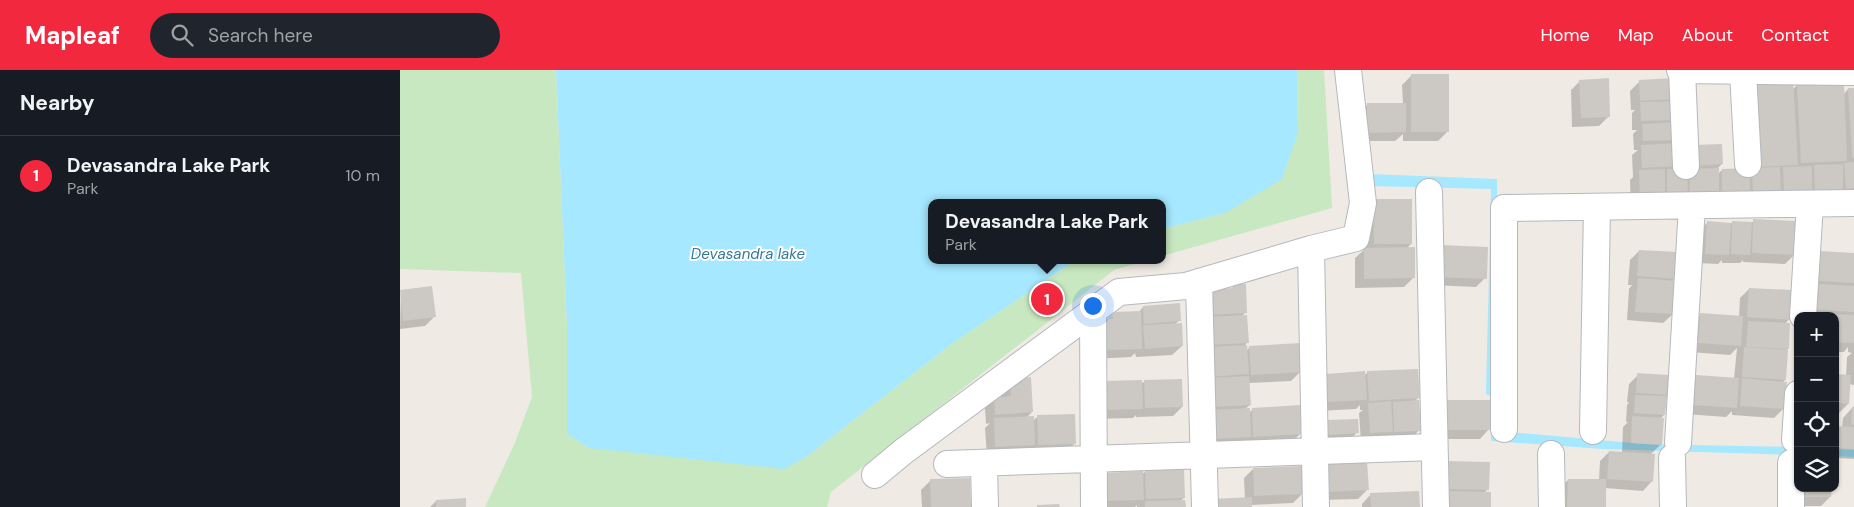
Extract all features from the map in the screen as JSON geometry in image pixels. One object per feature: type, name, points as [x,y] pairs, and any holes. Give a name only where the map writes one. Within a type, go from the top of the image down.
[{"type":"street","points":[[875,475],[1118,292],[1186,286],[1311,249],[1356,238],[1363,203],[1348,70]]},
{"type":"street","points":[[1686,166],[1681,70],[1854,72]]},
{"type":"street","points":[[1743,72],[1748,164]]},
{"type":"street","points":[[1429,192],[1436,507]]},
{"type":"street","points":[[1504,429],[1504,208],[1854,203]]},
{"type":"street","points":[[1803,312],[1810,204]]},
{"type":"street","points":[[1673,507],[1675,450],[1692,206]]},
{"type":"street","points":[[1593,431],[1597,207]]},
{"type":"street","points":[[1311,249],[1316,507]]},
{"type":"street","points":[[1199,282],[1205,507]]},
{"type":"street","points":[[1092,311],[1094,507]]},
{"type":"street","points":[[1791,507],[1797,402]]},
{"type":"street","points":[[947,464],[1434,447]]},
{"type":"street","points":[[1551,454],[1552,507]]},
{"type":"street","points":[[984,463],[985,507]]},
{"type":"green space","points":[[400,70],[556,70],[567,326],[567,434],[806,457],[953,343],[1070,264],[1134,264],[1114,270],[831,492],[827,507],[485,507],[514,445],[532,397],[521,273],[400,269]]},
{"type":"green space","points":[[1297,70],[1324,70],[1332,208],[1166,255],[1166,228],[1225,213],[1298,132]]},
{"type":"water","name":"Devasandra lake","points":[[556,70],[1297,70],[1298,132],[1282,179],[1225,213],[1166,228],[1166,199],[928,199],[928,264],[1070,264],[953,343],[806,457],[784,469],[589,448],[567,434],[567,326]]},
{"type":"water","points":[[1369,174],[1497,179],[1499,431],[1644,444],[1794,447],[1794,455],[1603,449],[1491,441],[1492,397],[1486,394],[1491,189],[1369,186]]},
{"type":"water","points":[[1839,449],[1854,450],[1854,457],[1839,456]]},
{"type":"building","points":[[1411,74],[1449,74],[1449,132],[1411,132]]},
{"type":"building","points":[[1609,78],[1610,117],[1581,118],[1579,80]]},
{"type":"building","points":[[1673,78],[1674,99],[1640,101],[1639,80]]},
{"type":"building","points":[[1793,80],[1798,165],[1757,167],[1752,83]]},
{"type":"building","points":[[1844,82],[1847,161],[1801,163],[1797,84]]},
{"type":"building","points":[[1848,88],[1854,88],[1854,158],[1852,158]]},
{"type":"building","points":[[1675,101],[1676,120],[1641,121],[1640,102]]},
{"type":"building","points":[[1367,103],[1406,103],[1406,132],[1367,133]]},
{"type":"building","points":[[1677,122],[1678,140],[1643,141],[1642,124]]},
{"type":"building","points":[[1678,143],[1679,166],[1642,168],[1641,145]]},
{"type":"building","points":[[1722,144],[1723,164],[1695,166],[1693,145]]},
{"type":"building","points":[[1854,162],[1854,188],[1846,189],[1844,163]]},
{"type":"building","points":[[1843,164],[1843,192],[1815,193],[1814,165]]},
{"type":"building","points":[[1812,166],[1812,193],[1784,193],[1783,167]]},
{"type":"building","points":[[1780,167],[1781,194],[1753,194],[1752,168]]},
{"type":"building","points":[[1719,168],[1719,196],[1690,197],[1689,169]]},
{"type":"building","points":[[1750,168],[1750,195],[1722,196],[1722,169]]},
{"type":"building","points":[[1665,169],[1665,198],[1640,199],[1639,170]]},
{"type":"building","points":[[1667,169],[1687,169],[1688,197],[1667,198]]},
{"type":"building","points":[[1373,199],[1412,199],[1412,244],[1374,244]]},
{"type":"building","points":[[1753,219],[1797,221],[1796,255],[1752,253]]},
{"type":"building","points":[[1707,221],[1731,223],[1729,255],[1705,254]]},
{"type":"building","points":[[1732,221],[1752,222],[1750,255],[1731,254]]},
{"type":"building","points":[[1441,245],[1488,247],[1487,279],[1439,277]]},
{"type":"building","points":[[1415,247],[1415,278],[1364,279],[1364,248]]},
{"type":"building","points":[[1639,250],[1678,252],[1676,279],[1637,276]]},
{"type":"building","points":[[1820,251],[1854,253],[1854,283],[1818,281]]},
{"type":"building","points":[[1638,278],[1676,281],[1674,314],[1635,312]]},
{"type":"building","points":[[1234,284],[1246,284],[1247,313],[1206,315],[1205,293],[1214,293],[1214,289],[1234,288]]},
{"type":"building","points":[[1819,284],[1854,286],[1854,312],[1817,310]]},
{"type":"building","points":[[432,286],[436,317],[403,321],[400,290]]},
{"type":"building","points":[[1749,288],[1793,290],[1791,320],[1747,317]]},
{"type":"building","points":[[1180,303],[1181,321],[1144,324],[1143,306]]},
{"type":"building","points":[[1141,311],[1142,349],[1102,350],[1101,319],[1113,319],[1113,312]]},
{"type":"building","points":[[1700,313],[1743,316],[1741,346],[1698,343]]},
{"type":"building","points":[[1839,314],[1854,315],[1854,343],[1839,342]]},
{"type":"building","points":[[1247,315],[1249,343],[1208,345],[1207,317]]},
{"type":"building","points":[[1748,321],[1790,323],[1789,349],[1746,347]]},
{"type":"building","points":[[1182,323],[1183,346],[1145,349],[1143,325]]},
{"type":"building","points":[[1301,343],[1302,372],[1251,375],[1249,346]]},
{"type":"building","points":[[1247,345],[1249,374],[1209,377],[1207,347]]},
{"type":"building","points":[[1744,347],[1788,350],[1786,380],[1742,377]]},
{"type":"building","points":[[1418,369],[1420,398],[1369,401],[1367,371]]},
{"type":"building","points":[[1365,371],[1367,400],[1327,402],[1326,374]]},
{"type":"building","points":[[1637,373],[1669,375],[1668,395],[1636,393]]},
{"type":"building","points":[[1839,374],[1851,375],[1849,404],[1839,403]]},
{"type":"building","points":[[1696,375],[1739,378],[1737,408],[1694,405]]},
{"type":"building","points":[[1249,376],[1251,405],[1210,407],[1209,378]]},
{"type":"building","points":[[1031,377],[1033,412],[995,415],[994,398],[1011,396],[1010,384],[1022,383],[1022,378]]},
{"type":"building","points":[[1742,378],[1787,382],[1784,409],[1740,406]]},
{"type":"building","points":[[1182,379],[1183,407],[1145,408],[1144,380]]},
{"type":"building","points":[[1142,380],[1143,409],[1102,410],[1101,381]]},
{"type":"building","points":[[1635,395],[1667,396],[1665,415],[1634,413]]},
{"type":"building","points":[[1419,400],[1421,431],[1394,432],[1393,402]]},
{"type":"building","points":[[1444,400],[1490,400],[1490,430],[1444,430]]},
{"type":"building","points":[[1391,401],[1393,432],[1370,433],[1368,403]]},
{"type":"building","points":[[1300,405],[1302,434],[1253,437],[1252,408]]},
{"type":"building","points":[[1852,407],[1854,407],[1854,425],[1851,425]]},
{"type":"building","points":[[1250,408],[1251,437],[1212,439],[1211,410]]},
{"type":"building","points":[[1075,414],[1076,444],[1038,445],[1037,415]]},
{"type":"building","points":[[1034,416],[1035,445],[995,447],[994,418]]},
{"type":"building","points":[[1632,416],[1664,418],[1662,445],[1631,443]]},
{"type":"building","points":[[1358,419],[1359,433],[1328,435],[1327,420]]},
{"type":"building","points":[[1839,426],[1854,427],[1854,449],[1839,448]]},
{"type":"building","points":[[1609,451],[1655,454],[1653,482],[1607,479]]},
{"type":"building","points":[[1446,461],[1490,462],[1489,490],[1446,489]]},
{"type":"building","points":[[1367,462],[1369,490],[1329,492],[1328,463]]},
{"type":"building","points":[[1303,466],[1303,494],[1254,496],[1253,468]]},
{"type":"building","points":[[1184,469],[1185,498],[1146,499],[1145,470]]},
{"type":"building","points":[[1143,471],[1144,500],[1104,501],[1103,473]]},
{"type":"building","points":[[970,478],[971,507],[931,507],[930,479]]},
{"type":"building","points":[[1568,479],[1606,479],[1606,507],[1567,507]]},
{"type":"building","points":[[1419,491],[1420,507],[1371,507],[1370,493]]},
{"type":"building","points":[[1447,491],[1491,492],[1491,507],[1447,507]]},
{"type":"building","points":[[1800,492],[1832,492],[1831,497],[1800,497]]},
{"type":"building","points":[[1252,497],[1252,507],[1213,507],[1212,499]]},
{"type":"building","points":[[466,498],[466,507],[436,507],[436,500]]},
{"type":"building","points":[[1185,500],[1186,507],[1145,507],[1145,501]]},
{"type":"building","points":[[1059,504],[1060,507],[1037,507],[1037,505]]},
{"type":"place","name":"Devasandra Lake Park","points":[[1047,299]]}]
